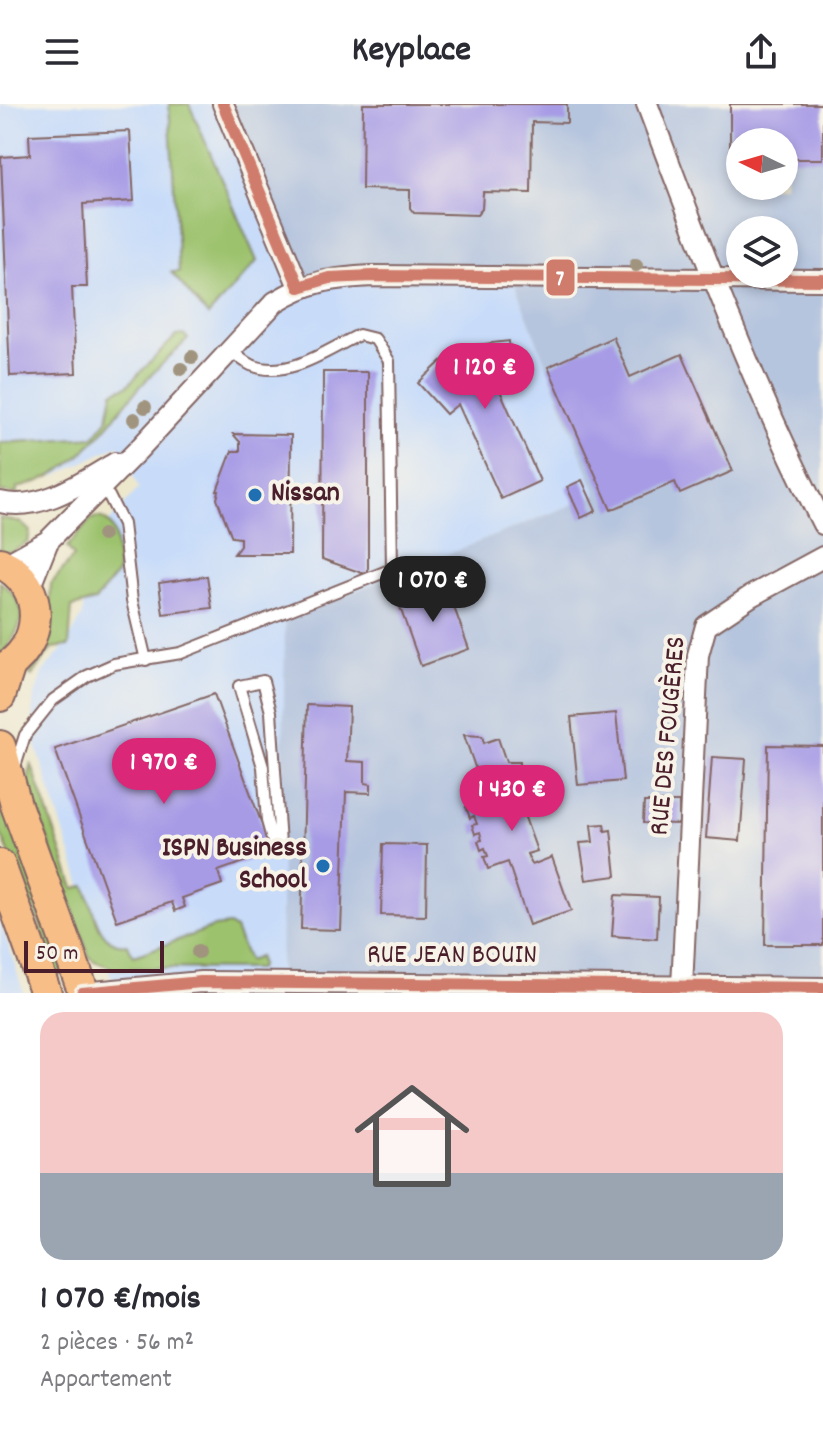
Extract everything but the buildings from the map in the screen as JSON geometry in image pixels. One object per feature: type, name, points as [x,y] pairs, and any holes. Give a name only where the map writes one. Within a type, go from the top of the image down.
[{"type":"main road","points":[[0,696],[5,667],[23,654],[32,639],[36,622],[35,605],[29,589],[19,575],[2,564]]},
{"type":"main road","points":[[0,746],[12,790],[83,993]]},
{"type":"main road","points":[[0,865],[46,993]]},
{"type":"street","points":[[223,104],[299,287]]},
{"type":"street","points":[[647,104],[712,278],[792,463],[823,524]]},
{"type":"street","points":[[2,564],[48,541],[139,449],[275,302],[299,287],[329,278],[372,276],[823,280]]},
{"type":"street","points":[[0,502],[24,504],[49,498],[72,489],[139,449]]},
{"type":"street","points":[[29,589],[48,541]]},
{"type":"street","name":"RUE DES FOUGÈRES","points":[[682,987],[698,655],[706,626],[751,596],[823,557]]},
{"type":"street","name":"RUE JEAN BOUIN","points":[[83,993],[201,988],[823,988]]},
{"type":"lane","points":[[12,790],[17,756],[25,735],[53,700],[87,676],[114,664],[181,653],[392,569],[389,361],[375,339],[359,335],[297,366],[275,369],[251,365],[230,350]]},
{"type":"lane","points":[[98,490],[109,496],[123,524],[132,601],[146,660]]},
{"type":"lane","points":[[263,681],[271,712],[277,845],[267,821],[263,767],[239,686],[263,681]]},
{"type":"shaded area","points":[[0,104],[223,104],[512,277],[597,495],[285,619],[577,993],[116,993],[33,737],[33,702],[42,673],[68,642],[83,614],[83,552],[139,488],[118,445],[56,476],[17,480],[0,473]]},
{"type":"shaded area","points":[[223,104],[823,104],[823,993],[280,983],[285,619],[597,495],[512,277],[299,287]]},
{"type":"shaded area","points":[[0,920],[23,990],[23,993],[0,993]]},
{"type":"green space","points":[[169,104],[189,104],[257,261],[208,316],[171,272],[179,272]]},
{"type":"green space","points":[[184,335],[188,339],[72,462],[38,482],[17,488],[17,494],[0,492],[0,443],[93,437],[108,418],[113,392],[127,386],[176,336]]},
{"type":"green space","points":[[97,517],[110,524],[113,531],[118,572],[95,601],[72,607],[69,646],[52,648],[32,676],[29,674],[46,650],[51,631],[51,584],[74,556],[67,547],[91,519]]},
{"type":"green space","points":[[0,518],[20,522],[30,531],[28,542],[13,551],[0,552]]},
{"type":"green space","points":[[0,582],[17,600],[21,618],[14,637],[0,656]]},
{"type":"green space","points":[[31,763],[74,888],[85,886],[98,925],[109,940],[127,944],[134,956],[214,927],[229,925],[235,929],[248,961],[259,957],[260,967],[112,968],[94,961],[89,956],[28,783]]},
{"type":"green space","points":[[0,788],[65,973],[57,975],[35,912],[0,832]]},
{"type":"transit line","name":"7","points":[[223,104],[299,287]]},
{"type":"transit line","name":"7","points":[[299,287],[329,278],[372,276],[823,280]]},
{"type":"transit line","name":"7","points":[[82,993],[201,982],[823,988]]},
{"type":"place","name":"Nissan","points":[[255,495]]},
{"type":"place","name":"ISPN Business School","points":[[323,866]]}]
